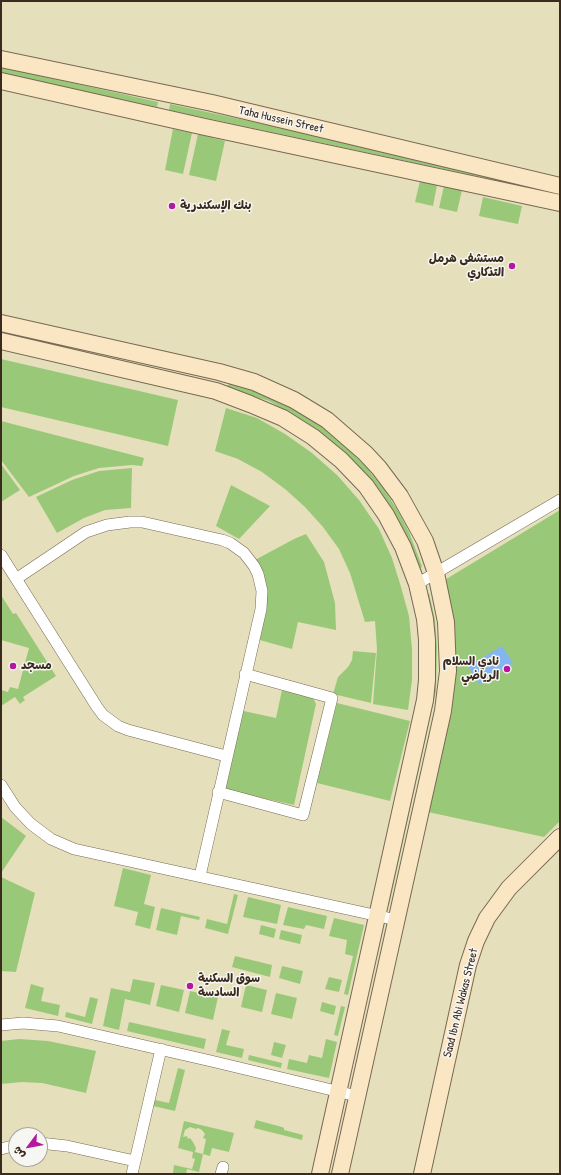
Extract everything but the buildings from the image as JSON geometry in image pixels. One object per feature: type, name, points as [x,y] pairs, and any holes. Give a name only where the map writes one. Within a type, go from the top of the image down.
[{"type":"street","name":"Taha Hussein Street","points":[[1,59],[227,107],[560,186]]},
{"type":"street","name":"Taha Hussein Street","points":[[1,81],[560,203]]},
{"type":"street","points":[[168,118],[172,95]]},
{"type":"street","points":[[1,323],[219,372],[254,382],[294,400],[327,420],[352,440],[379,468],[400,496],[425,541],[436,573],[446,622],[448,671],[443,711],[340,1174]]},
{"type":"street","points":[[1,341],[216,391],[283,418],[313,437],[341,460],[366,486],[386,515],[402,547],[417,584],[427,640],[428,666],[425,700],[320,1174]]},
{"type":"street","points":[[216,391],[219,372]]},
{"type":"street","points":[[417,584],[560,500]]},
{"type":"street","points":[[16,579],[77,538],[96,528],[112,524],[142,522],[222,540],[237,548],[250,559],[261,582],[261,609],[226,756],[200,876]]},
{"type":"street","points":[[1,555],[97,707],[110,721],[128,730],[226,756]]},
{"type":"street","points":[[218,792],[303,815],[332,698],[246,674]]},
{"type":"street","points":[[1,785],[15,807],[41,832],[63,844],[86,852],[397,920]]},
{"type":"street","name":"Saad Ibn Abi Wakas Street","points":[[422,1174],[468,965],[476,941],[487,918],[509,888],[560,837]]},
{"type":"street","points":[[1,1024],[24,1023],[58,1026],[357,1096]]},
{"type":"street","points":[[132,1174],[161,1049]]},
{"type":"street","points":[[48,1144],[67,1146],[135,1161]]},
{"type":"green space","points":[[1,67],[158,102],[157,107],[1,73]]},
{"type":"green space","points":[[170,104],[560,188],[560,194],[169,110]]},
{"type":"green space","points":[[173,129],[192,133],[183,174],[165,170]]},
{"type":"green space","points":[[198,134],[225,141],[216,181],[189,175]]},
{"type":"green space","points":[[420,181],[437,185],[433,206],[415,202]]},
{"type":"green space","points":[[444,186],[462,190],[457,212],[439,208]]},
{"type":"green space","points":[[483,197],[522,206],[518,224],[479,216]]},
{"type":"green space","points":[[1,359],[178,400],[168,446],[1,407]]},
{"type":"green space","points":[[230,383],[251,387],[301,412],[344,445],[367,468],[398,511],[409,532],[422,566],[420,570],[405,541],[314,430],[292,414],[269,401],[226,387]]},
{"type":"green space","points":[[226,408],[257,418],[285,434],[312,453],[337,475],[359,500],[379,529],[392,558],[409,616],[412,649],[412,680],[408,710],[373,704],[377,649],[375,621],[365,622],[350,573],[339,549],[323,527],[305,507],[285,489],[262,472],[238,459],[215,451]]},
{"type":"green space","points":[[1,421],[144,458],[142,466],[132,465],[99,468],[74,476],[29,497],[1,460]]},
{"type":"green space","points":[[1,464],[20,490],[1,502]]},
{"type":"green space","points":[[132,468],[131,508],[105,510],[84,518],[57,533],[36,497],[72,480],[99,471]]},
{"type":"green space","points":[[231,485],[270,506],[239,539],[216,526]]},
{"type":"green space","name":"نادي السلام الرياضي","points":[[560,510],[560,821],[544,837],[428,812],[450,713],[443,581]]},
{"type":"green space","points":[[306,534],[324,562],[335,603],[336,630],[298,622],[292,649],[256,639],[261,613],[255,560]]},
{"type":"green space","points":[[429,593],[435,620],[437,648],[436,691],[389,905],[385,903],[422,739],[425,596]]},
{"type":"green space","points":[[1,595],[13,614],[16,613],[56,676],[23,697],[25,700],[20,704],[15,697],[1,706],[1,690],[8,692],[10,687],[18,689],[29,648],[1,640]]},
{"type":"green space","points":[[353,651],[376,653],[371,703],[333,694],[338,677],[348,667],[352,660]]},
{"type":"green space","points":[[282,690],[313,698],[316,704],[294,805],[221,789],[239,710],[276,718]]},
{"type":"green space","points":[[337,703],[410,721],[390,801],[317,783]]},
{"type":"green space","points":[[1,817],[26,836],[1,873]]},
{"type":"green space","points":[[123,868],[151,875],[144,904],[155,907],[150,929],[135,925],[138,912],[114,906]]},
{"type":"green space","points":[[1,877],[35,893],[16,972],[1,971]]},
{"type":"green space","points":[[234,894],[238,895],[228,934],[205,928],[207,919],[227,924]]},
{"type":"green space","points":[[248,897],[281,905],[277,924],[243,917]]},
{"type":"green space","points":[[288,907],[327,916],[324,929],[306,925],[304,929],[283,925]]},
{"type":"green space","points":[[161,908],[200,917],[199,920],[181,916],[177,935],[156,930]]},
{"type":"green space","points":[[334,918],[364,925],[348,995],[344,994],[353,956],[345,954],[347,940],[329,936]]},
{"type":"green space","points":[[261,925],[276,929],[274,938],[259,934]]},
{"type":"green space","points":[[281,930],[302,935],[300,944],[279,939]]},
{"type":"green space","points":[[235,956],[272,965],[270,977],[232,967]]},
{"type":"green space","points":[[282,966],[303,971],[300,984],[279,978]]},
{"type":"green space","points":[[329,977],[342,980],[339,992],[325,989]]},
{"type":"green space","points":[[133,979],[155,983],[150,1005],[125,999],[119,1030],[103,1026],[111,988],[130,992]]},
{"type":"green space","points":[[31,984],[44,988],[41,1001],[60,1005],[58,1016],[25,1008]]},
{"type":"green space","points":[[161,985],[184,990],[179,1012],[156,1006]]},
{"type":"green space","points":[[246,985],[267,990],[262,1012],[241,1007]]},
{"type":"green space","points":[[190,991],[218,997],[213,1020],[185,1013]]},
{"type":"green space","points":[[276,993],[297,998],[292,1019],[271,1014]]},
{"type":"green space","points":[[90,997],[98,999],[92,1024],[65,1017],[66,1012],[85,1017]]},
{"type":"green space","points":[[322,1002],[336,1006],[334,1015],[320,1011]]},
{"type":"green space","points":[[341,1006],[345,1007],[338,1036],[334,1035]]},
{"type":"green space","points":[[129,1022],[206,1039],[204,1049],[127,1031]]},
{"type":"green space","points":[[222,1029],[230,1031],[226,1045],[244,1049],[242,1058],[216,1052]]},
{"type":"green space","points":[[19,1039],[48,1041],[96,1051],[86,1093],[42,1083],[22,1082],[1,1084],[1,1041]]},
{"type":"green space","points":[[326,1039],[337,1042],[329,1078],[287,1069],[289,1059],[307,1063],[309,1055],[322,1058]]},
{"type":"green space","points":[[274,1042],[286,1045],[282,1058],[271,1055]]},
{"type":"green space","points":[[249,1055],[282,1063],[281,1068],[248,1060]]},
{"type":"green space","points":[[178,1068],[185,1070],[175,1111],[153,1106],[155,1100],[169,1103]]},
{"type":"green space","points":[[256,1120],[282,1127],[284,1130],[303,1135],[302,1140],[254,1128]]},
{"type":"green space","points":[[184,1121],[234,1133],[229,1152],[212,1148],[210,1156],[203,1154],[199,1172],[187,1169],[186,1174],[173,1173],[174,1165],[192,1169],[195,1159],[192,1158],[193,1152],[178,1148]],"holes":[[[190,1127],[196,1129],[198,1128],[205,1134],[203,1138],[206,1139],[203,1154],[195,1152],[196,1148],[190,1138],[188,1139],[187,1136],[183,1137],[185,1130]]]},
{"type":"water","points":[[502,646],[513,663],[479,684],[468,666]]},
{"type":"place","name":"بنك الإسكندرية","points":[[172,206]]},
{"type":"place","name":"مستشفى هرمل التذكاري","points":[[512,266]]},
{"type":"place","name":"مسجد","points":[[13,666]]},
{"type":"place","name":"نادي السلام الرياضي","points":[[507,669]]},
{"type":"place","name":"سوق السكنية السادسة","points":[[190,986]]}]
